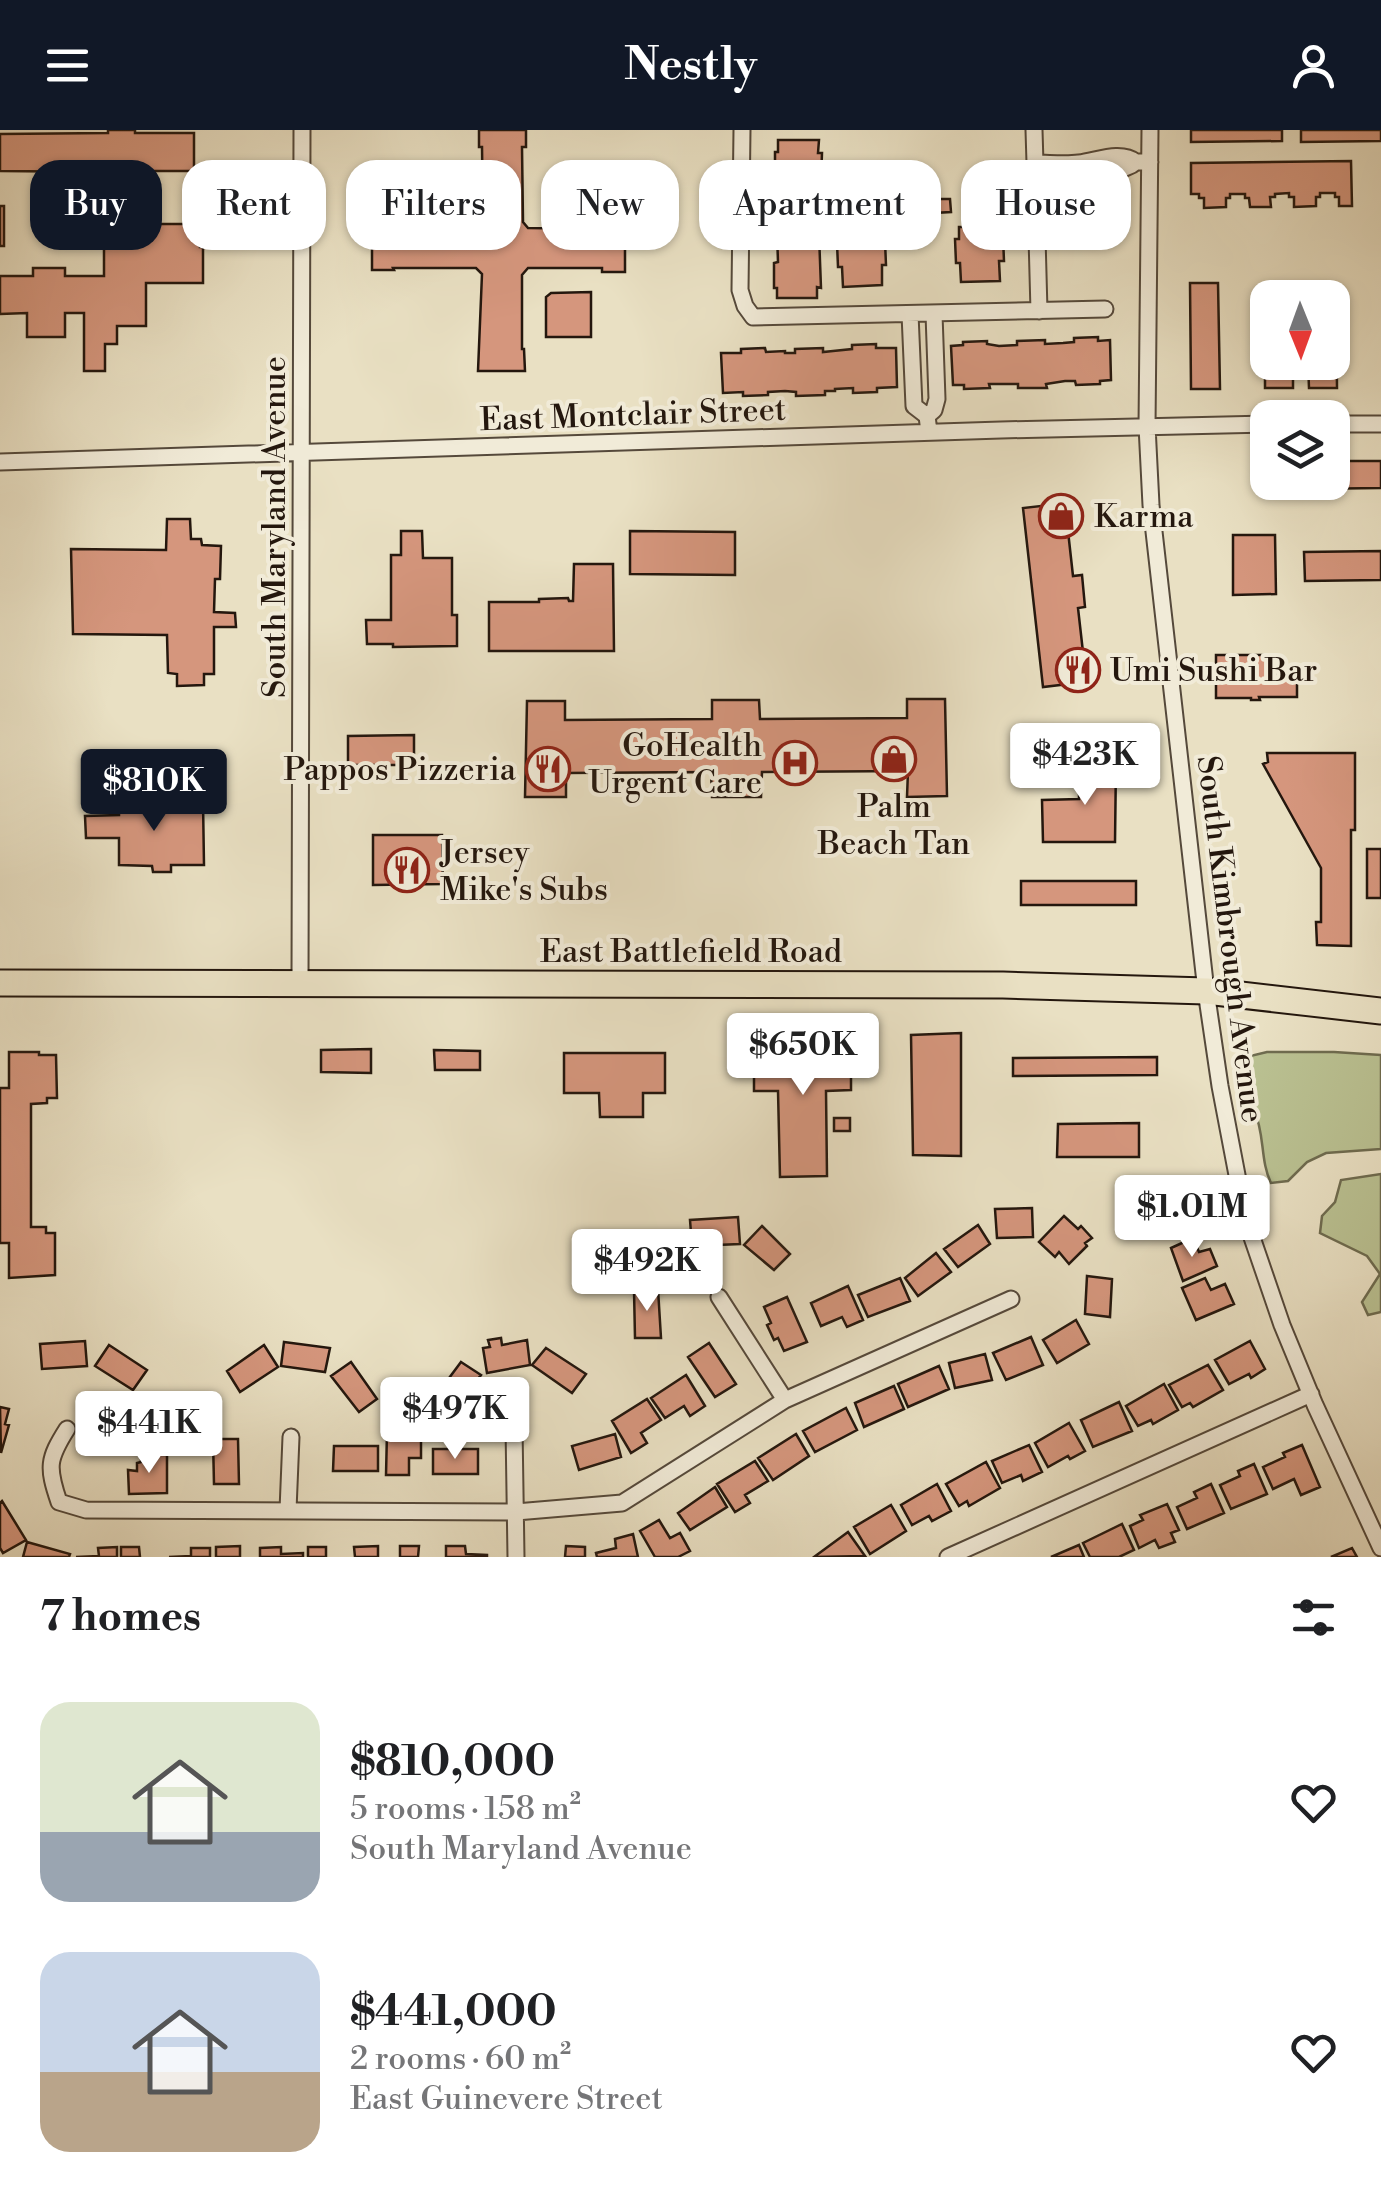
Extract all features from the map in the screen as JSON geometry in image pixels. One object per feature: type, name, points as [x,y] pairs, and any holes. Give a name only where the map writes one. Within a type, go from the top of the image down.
[{"type":"main road","name":"East Battlefield Road","points":[[0,983],[931,983],[1206,990],[1381,1011]]},
{"type":"street","name":"South Maryland Avenue","points":[[300,985],[302,130]]},
{"type":"street","points":[[742,130],[740,290],[753,317],[1104,309]]},
{"type":"street","points":[[1034,130],[1035,160]]},
{"type":"street","name":"South Kimbrough Avenue","points":[[1150,130],[1143,162],[1152,520],[1206,990],[1223,1103],[1246,1216],[1282,1325],[1381,1548]]},
{"type":"street","points":[[1088,160],[1126,156],[1143,162]]},
{"type":"street","points":[[1037,250],[1039,311]]},
{"type":"street","points":[[910,314],[914,406],[928,424],[937,399],[934,314]]},
{"type":"street","name":"East Montclair Street","points":[[0,462],[928,424],[1250,424]]},
{"type":"street","points":[[1350,424],[1381,424]]},
{"type":"street","points":[[719,1297],[785,1400]]},
{"type":"street","points":[[67,1429],[52,1453],[52,1480],[59,1502],[86,1510],[516,1512],[622,1503],[785,1400],[1011,1298]]},
{"type":"street","points":[[948,1557],[1311,1394]]},
{"type":"street","points":[[514,1428],[516,1557]]},
{"type":"street","points":[[288,1510],[291,1437]]},
{"type":"green space","points":[[1267,1052],[1381,1055],[1381,1149],[1326,1153],[1307,1162],[1288,1181],[1271,1183],[1260,1128],[1239,1077],[1246,1057]]},
{"type":"green space","points":[[1381,1174],[1381,1312],[1368,1315],[1362,1302],[1380,1274],[1367,1256],[1320,1233],[1322,1216],[1335,1202],[1341,1180]]},
{"type":"building","points":[[479,130],[526,130],[526,147],[522,147],[523,222],[528,228],[541,228],[541,250],[625,250],[625,272],[602,272],[602,268],[528,268],[522,275],[525,371],[478,371],[482,274],[476,268],[372,270],[372,250],[521,250],[521,160],[482,160]]},
{"type":"building","points":[[1191,130],[1282,130],[1282,141],[1191,142]]},
{"type":"building","points":[[1301,130],[1381,130],[1381,141],[1301,142]]},
{"type":"building","points":[[194,133],[194,160],[182,160],[182,171],[162,171],[162,160],[30,160],[30,171],[0,171],[0,134]]},
{"type":"building","points":[[778,140],[819,140],[822,160],[775,160]]},
{"type":"building","points":[[1351,161],[1352,206],[1339,206],[1335,193],[1320,193],[1316,206],[1294,207],[1294,197],[1289,197],[1289,193],[1270,197],[1271,207],[1250,207],[1245,194],[1230,194],[1226,207],[1204,208],[1204,198],[1191,194],[1191,163]]},
{"type":"building","points":[[941,199],[950,199],[951,212],[941,213]]},
{"type":"building","points":[[0,206],[4,206],[4,246],[0,246]]},
{"type":"building","points":[[162,224],[182,224],[182,250],[203,250],[203,283],[146,283],[146,326],[117,326],[117,344],[105,344],[105,371],[84,371],[84,313],[65,313],[65,337],[27,337],[27,313],[0,314],[0,276],[33,276],[33,268],[65,268],[65,276],[104,276],[104,250],[162,250]]},
{"type":"building","points":[[959,227],[961,250],[1004,250],[1004,261],[999,261],[1000,281],[961,282],[955,239],[959,239]]},
{"type":"building","points":[[778,250],[820,250],[821,288],[817,287],[817,298],[777,298],[774,263],[778,262]]},
{"type":"building","points":[[837,250],[885,250],[882,285],[843,287],[842,267],[838,267]]},
{"type":"building","points":[[1190,283],[1218,283],[1220,389],[1191,389]]},
{"type":"building","points":[[591,292],[591,337],[546,337],[546,297],[551,293]]},
{"type":"building","points":[[1098,337],[1098,341],[1110,340],[1111,380],[1100,384],[1076,385],[1075,381],[1065,381],[1046,384],[1047,388],[989,384],[990,388],[964,389],[964,385],[953,385],[951,346],[963,342],[987,341],[999,346],[1017,345],[1017,341],[1045,340],[1045,344]]},
{"type":"building","points":[[876,344],[876,348],[896,348],[897,387],[853,393],[853,388],[835,389],[825,391],[825,395],[796,396],[796,392],[785,391],[743,396],[743,392],[723,393],[721,353],[765,348],[766,352],[795,353],[795,349],[823,348],[823,352]]},
{"type":"building","points":[[1265,380],[1293,380],[1293,388],[1265,388]]},
{"type":"building","points":[[1309,380],[1337,380],[1337,388],[1309,388]]},
{"type":"building","points":[[1350,461],[1381,461],[1381,488],[1350,488]]},
{"type":"building","points":[[1072,500],[1075,521],[1067,522],[1073,576],[1082,575],[1085,607],[1078,608],[1084,661],[1092,660],[1094,681],[1043,687],[1023,508]]},
{"type":"building","points":[[167,519],[190,519],[191,539],[201,539],[202,545],[221,546],[214,612],[235,613],[236,627],[214,627],[214,674],[204,674],[204,685],[177,686],[177,674],[168,673],[167,635],[73,634],[71,549],[166,550]]},
{"type":"building","points":[[401,531],[422,531],[423,558],[452,558],[452,615],[457,615],[457,646],[367,644],[366,620],[391,620],[391,555],[401,555]]},
{"type":"building","points":[[630,531],[735,532],[735,575],[630,574]]},
{"type":"building","points":[[1233,535],[1275,535],[1276,594],[1233,595]]},
{"type":"building","points":[[1381,551],[1381,580],[1305,581],[1304,552]]},
{"type":"building","points":[[574,564],[613,564],[614,651],[489,651],[489,602],[568,598],[573,601]]},
{"type":"building","points":[[1216,655],[1273,655],[1273,674],[1297,674],[1297,697],[1216,698]]},
{"type":"building","points":[[907,699],[945,699],[947,796],[907,797],[908,771],[762,772],[761,797],[712,797],[711,772],[566,773],[566,797],[525,797],[527,701],[565,701],[565,720],[712,719],[712,700],[759,700],[760,719],[907,718]]},
{"type":"building","points":[[414,735],[414,765],[348,765],[348,736]]},
{"type":"building","points":[[1267,753],[1355,753],[1351,946],[1317,945],[1321,868],[1263,764],[1268,762]]},
{"type":"building","points":[[1079,761],[1116,762],[1115,842],[1043,842],[1042,800],[1079,799]]},
{"type":"building","points":[[203,801],[204,865],[171,865],[171,872],[153,872],[152,866],[119,865],[119,838],[86,838],[85,816],[119,815],[119,803]]},
{"type":"building","points":[[373,835],[442,835],[443,884],[373,885]]},
{"type":"building","points":[[1367,849],[1381,849],[1381,898],[1367,898]]},
{"type":"building","points":[[1021,881],[1136,881],[1136,905],[1021,905]]},
{"type":"building","points":[[961,1033],[961,1156],[913,1155],[911,1035]]},
{"type":"building","points":[[754,1043],[851,1043],[851,1090],[826,1091],[827,1176],[780,1177],[778,1091],[754,1091]]},
{"type":"building","points":[[371,1049],[371,1073],[321,1072],[321,1050]]},
{"type":"building","points":[[434,1050],[480,1051],[480,1070],[435,1070]]},
{"type":"building","points":[[9,1052],[56,1055],[57,1098],[31,1104],[31,1227],[46,1227],[46,1233],[55,1233],[55,1275],[9,1278],[9,1243],[0,1243],[0,1088],[9,1088]]},
{"type":"building","points":[[564,1053],[665,1053],[665,1093],[643,1093],[643,1117],[600,1117],[599,1093],[564,1093]]},
{"type":"building","points":[[1157,1057],[1157,1075],[1013,1076],[1013,1058]]},
{"type":"building","points":[[834,1118],[850,1118],[850,1131],[834,1131]]},
{"type":"building","points":[[1139,1123],[1139,1157],[1057,1157],[1058,1124]]},
{"type":"building","points":[[1185,1193],[1193,1207],[1199,1206],[1204,1224],[1168,1232],[1159,1199]]},
{"type":"building","points":[[1032,1208],[1033,1237],[997,1238],[995,1209]]},
{"type":"building","points":[[1064,1216],[1092,1238],[1069,1264],[1059,1252],[1055,1257],[1039,1242]]},
{"type":"building","points":[[738,1217],[740,1244],[692,1246],[690,1220]]},
{"type":"building","points":[[978,1225],[990,1244],[958,1267],[944,1249]]},
{"type":"building","points":[[762,1226],[790,1254],[774,1270],[744,1245]]},
{"type":"building","points":[[650,1233],[669,1243],[662,1254],[676,1264],[662,1285],[631,1265]]},
{"type":"building","points":[[1193,1238],[1199,1252],[1210,1249],[1217,1266],[1183,1281],[1171,1248]]},
{"type":"building","points":[[936,1253],[951,1272],[918,1296],[905,1278]]},
{"type":"building","points":[[1087,1276],[1112,1279],[1110,1317],[1085,1314]]},
{"type":"building","points":[[900,1278],[910,1301],[868,1317],[858,1295]]},
{"type":"building","points":[[1205,1278],[1211,1290],[1225,1284],[1234,1304],[1196,1320],[1182,1288]]},
{"type":"building","points":[[848,1286],[863,1320],[847,1327],[842,1317],[821,1326],[811,1303]]},
{"type":"building","points":[[658,1289],[661,1338],[635,1338],[634,1290]]},
{"type":"building","points":[[787,1297],[807,1342],[784,1351],[767,1325],[771,1323],[764,1307]]},
{"type":"building","points":[[1076,1320],[1089,1344],[1057,1363],[1043,1340]]},
{"type":"building","points":[[1031,1337],[1043,1365],[1006,1380],[993,1353]]},
{"type":"building","points":[[501,1338],[502,1345],[527,1340],[530,1365],[487,1373],[483,1348],[490,1347],[488,1340]]},
{"type":"building","points":[[85,1341],[87,1366],[42,1369],[40,1344]]},
{"type":"building","points":[[1250,1341],[1265,1369],[1229,1384],[1215,1360]]},
{"type":"building","points":[[284,1342],[330,1348],[325,1372],[281,1366]]},
{"type":"building","points":[[709,1343],[736,1384],[715,1397],[688,1357]]},
{"type":"building","points":[[109,1345],[147,1370],[133,1390],[95,1366]]},
{"type":"building","points":[[264,1345],[278,1367],[240,1392],[227,1371]]},
{"type":"building","points":[[546,1348],[586,1374],[572,1393],[532,1365]]},
{"type":"building","points":[[985,1354],[992,1380],[955,1388],[949,1363]]},
{"type":"building","points":[[351,1362],[377,1399],[359,1412],[331,1376]]},
{"type":"building","points":[[461,1362],[481,1375],[471,1388],[475,1392],[468,1402],[463,1399],[455,1411],[435,1397]]},
{"type":"building","points":[[1208,1365],[1223,1390],[1193,1407],[1190,1403],[1182,1407],[1169,1385]]},
{"type":"building","points":[[939,1366],[949,1389],[908,1407],[898,1384]]},
{"type":"building","points":[[686,1375],[705,1406],[690,1416],[684,1406],[665,1418],[651,1398]]},
{"type":"building","points":[[1164,1384],[1178,1410],[1153,1424],[1151,1420],[1138,1426],[1126,1406]]},
{"type":"building","points":[[894,1386],[904,1409],[864,1427],[855,1403]]},
{"type":"building","points":[[155,1393],[163,1438],[140,1442],[131,1397]]},
{"type":"building","points":[[647,1399],[661,1420],[641,1433],[647,1443],[631,1453],[612,1421]]},
{"type":"building","points":[[1119,1402],[1132,1431],[1093,1447],[1081,1420]]},
{"type":"building","points":[[0,1407],[9,1409],[1,1453]]},
{"type":"building","points":[[846,1408],[857,1430],[815,1452],[803,1431]]},
{"type":"building","points":[[415,1419],[416,1432],[421,1432],[421,1458],[409,1458],[409,1475],[386,1475],[387,1432],[399,1432],[398,1420]]},
{"type":"building","points":[[1069,1423],[1085,1451],[1048,1467],[1035,1443]]},
{"type":"building","points":[[615,1434],[621,1457],[579,1470],[572,1446]]},
{"type":"building","points":[[796,1434],[809,1456],[773,1480],[758,1458]]},
{"type":"building","points":[[213,1439],[238,1439],[239,1484],[214,1484]]},
{"type":"building","points":[[1029,1445],[1042,1472],[1023,1481],[1021,1475],[1002,1483],[992,1461]]},
{"type":"building","points":[[1302,1445],[1320,1487],[1301,1495],[1294,1479],[1273,1489],[1263,1467]]},
{"type":"building","points":[[334,1446],[378,1446],[378,1471],[333,1471]]},
{"type":"building","points":[[433,1449],[478,1449],[478,1474],[433,1474]]},
{"type":"building","points":[[141,1454],[167,1455],[167,1493],[129,1494],[128,1470],[137,1471]]},
{"type":"building","points":[[755,1461],[768,1481],[745,1495],[750,1503],[735,1512],[717,1484]]},
{"type":"building","points":[[986,1462],[1000,1488],[969,1506],[967,1501],[959,1506],[946,1484]]},
{"type":"building","points":[[1254,1464],[1267,1494],[1231,1509],[1220,1485]]},
{"type":"building","points":[[937,1484],[951,1511],[912,1525],[901,1505]]},
{"type":"building","points":[[1211,1484],[1224,1513],[1187,1529],[1177,1507],[1197,1498],[1194,1492]]},
{"type":"building","points":[[715,1487],[727,1507],[690,1530],[678,1513]]},
{"type":"building","points":[[2,1501],[26,1540],[3,1553],[0,1548]]},
{"type":"building","points":[[1167,1504],[1179,1530],[1171,1533],[1175,1542],[1159,1548],[1155,1540],[1139,1548],[1130,1526],[1143,1520],[1140,1515]]},
{"type":"building","points":[[891,1505],[906,1531],[870,1554],[854,1527]]},
{"type":"building","points":[[659,1520],[670,1538],[680,1533],[690,1551],[678,1557],[655,1557],[640,1531]]},
{"type":"building","points":[[1122,1524],[1134,1550],[1119,1557],[1090,1557],[1083,1543]]},
{"type":"building","points":[[848,1532],[865,1556],[814,1557]]},
{"type":"building","points":[[633,1534],[638,1557],[597,1557],[596,1553],[616,1548],[615,1539]]},
{"type":"building","points":[[27,1542],[70,1554],[23,1557]]},
{"type":"building","points":[[1079,1545],[1084,1557],[1051,1557]]},
{"type":"building","points":[[240,1546],[240,1557],[216,1557],[216,1547]]},
{"type":"building","points":[[378,1546],[378,1557],[355,1557],[354,1547]]},
{"type":"building","points":[[400,1546],[419,1546],[418,1557],[400,1557]]},
{"type":"building","points":[[446,1546],[465,1546],[466,1554],[487,1557],[446,1557]]},
{"type":"building","points":[[566,1546],[585,1547],[585,1557],[565,1557]]},
{"type":"building","points":[[117,1547],[117,1557],[76,1557],[99,1556],[98,1548]]},
{"type":"building","points":[[121,1547],[139,1547],[140,1557],[121,1557]]},
{"type":"building","points":[[281,1547],[281,1554],[303,1553],[303,1557],[260,1557],[260,1548]]},
{"type":"building","points":[[308,1547],[326,1547],[326,1557],[308,1557]]},
{"type":"building","points":[[191,1548],[210,1548],[210,1557],[169,1557],[191,1556]]},
{"type":"building","points":[[1352,1548],[1357,1557],[1331,1557]]},
{"type":"place","name":"Karma","points":[[1061,516]]},
{"type":"place","name":"Umi Sushi Bar","points":[[1078,670]]},
{"type":"place","name":"Palm Beach Tan","points":[[894,759]]},
{"type":"place","name":"GoHealth Urgent Care","points":[[795,763]]},
{"type":"place","name":"Pappos Pizzeria","points":[[548,769]]},
{"type":"place","name":"Jersey Mike's Subs","points":[[407,870]]}]
